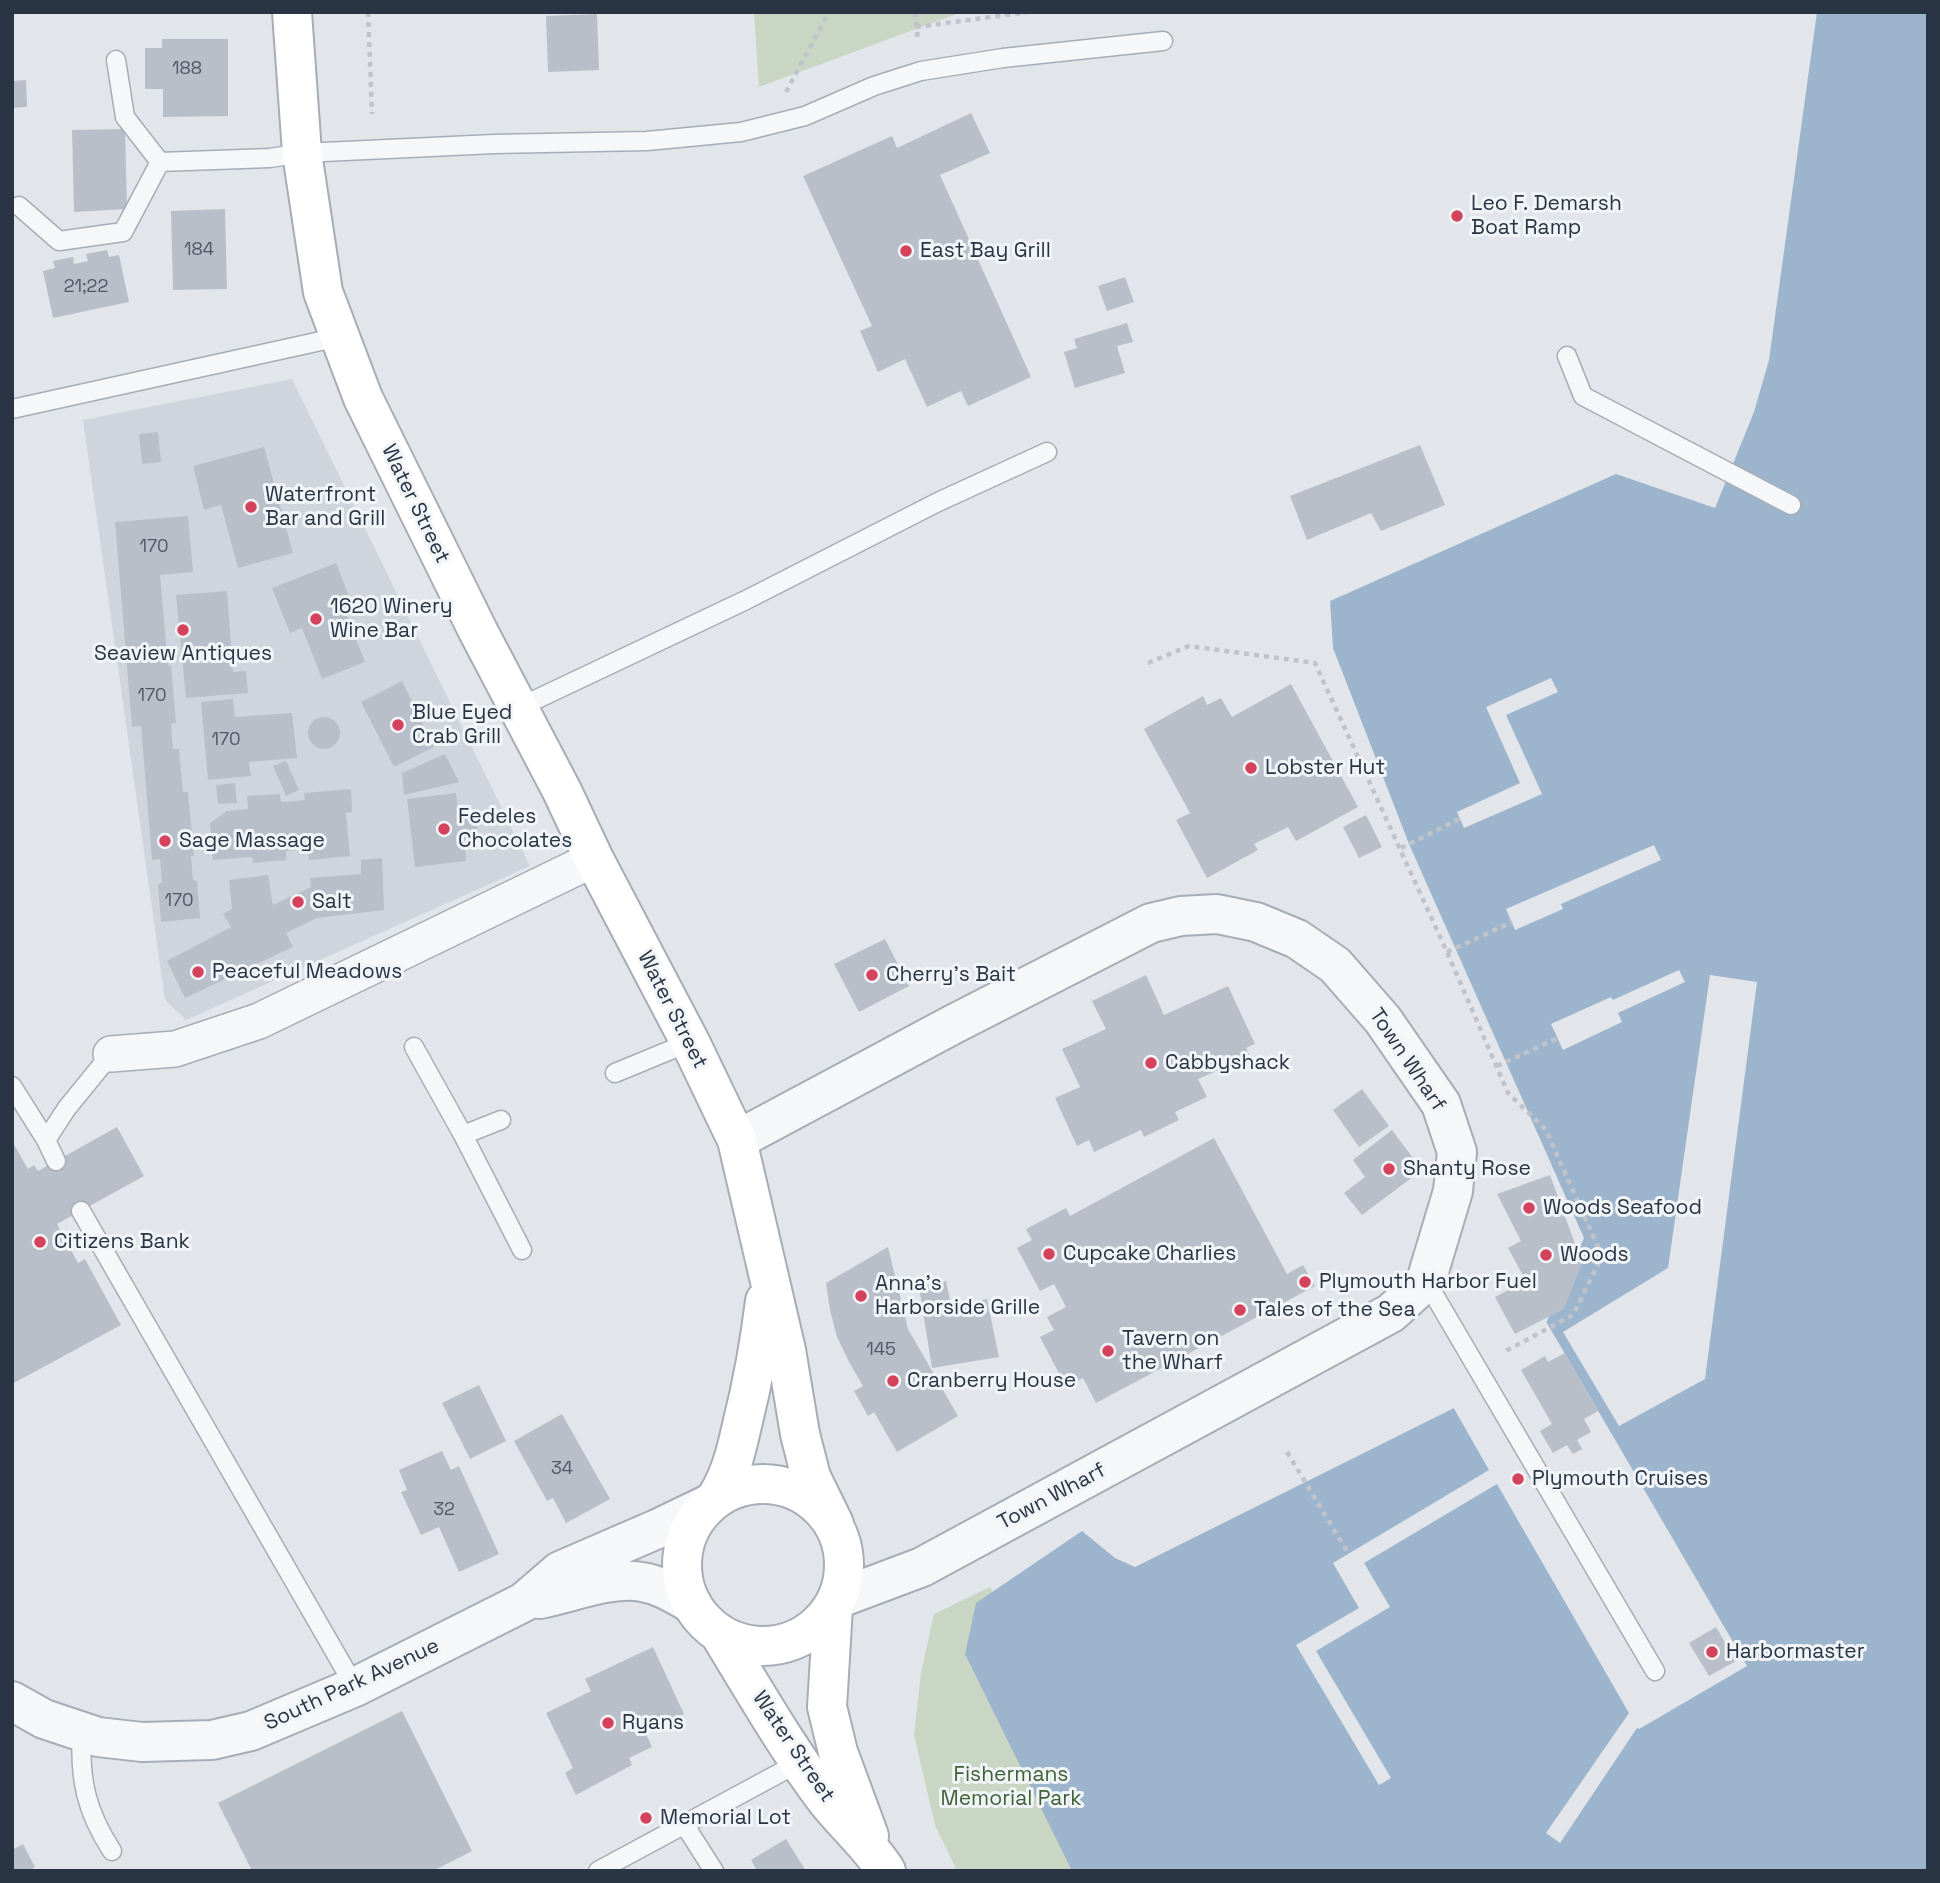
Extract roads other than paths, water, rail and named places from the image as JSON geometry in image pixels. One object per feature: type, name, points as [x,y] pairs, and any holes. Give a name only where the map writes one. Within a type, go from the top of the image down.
[{"type":"main road","name":"Water Street","points":[[292,12],[302,153],[323,292],[363,398],[594,859],[690,1042],[737,1140],[786,1350],[800,1434],[811,1477],[834,1524]]},
{"type":"main road","name":"Water Street","points":[[712,1501],[726,1482],[748,1401],[760,1347],[767,1273]]},
{"type":"main road","points":[[748,1485],[776,1485],[790,1488],[815,1502],[834,1524],[844,1551],[843,1580],[835,1603],[820,1623],[802,1636],[782,1644],[760,1646],[739,1642],[719,1633],[692,1605],[684,1584],[681,1562],[685,1541],[695,1520],[712,1501],[748,1485]]},
{"type":"main road","name":"Water Street","points":[[835,1603],[827,1707],[838,1752],[881,1862]]},
{"type":"main road","name":"Water Street","points":[[719,1633],[829,1803],[881,1862]]},
{"type":"street","points":[[111,1054],[174,1049],[259,1021],[594,859]]},
{"type":"street","name":"Town Wharf","points":[[737,1140],[1151,923],[1181,916],[1217,914],[1256,922],[1297,939],[1335,965],[1383,1020],[1441,1104],[1457,1152],[1453,1191],[1426,1281],[1391,1313],[922,1567],[835,1603]]},
{"type":"street","name":"South Park Avenue","points":[[12,1701],[44,1719],[98,1737],[142,1742],[212,1740],[251,1731],[355,1688],[524,1602],[560,1571],[657,1529],[712,1501]]},
{"type":"street","name":"South Park Avenue","points":[[524,1602],[612,1583],[640,1581],[665,1588],[692,1605]]},
{"type":"lane","points":[[160,162],[508,144],[647,141],[741,132],[805,116],[874,86],[921,71],[1003,58],[1163,41]]},
{"type":"lane","points":[[116,60],[125,117],[160,162]]},
{"type":"lane","points":[[19,206],[60,241],[123,232],[160,162]]},
{"type":"lane","points":[[12,409],[340,337]]},
{"type":"lane","points":[[1567,356],[1583,396],[1791,505]]},
{"type":"lane","points":[[518,708],[746,600],[938,502],[1047,452]]},
{"type":"lane","points":[[615,1073],[690,1042]]},
{"type":"lane","points":[[414,1047],[522,1250]]},
{"type":"lane","points":[[46,1140],[67,1108],[111,1054]]},
{"type":"lane","points":[[12,1086],[56,1161]]},
{"type":"lane","points":[[463,1135],[501,1120]]},
{"type":"lane","points":[[81,1211],[355,1688]]},
{"type":"lane","points":[[1426,1281],[1655,1671]]},
{"type":"lane","points":[[82,1731],[80,1760],[86,1796],[97,1829],[111,1851]]},
{"type":"lane","points":[[597,1871],[800,1762]]},
{"type":"lane","points":[[684,1824],[715,1871]]},
{"type":"water","points":[[1817,12],[1928,12],[1928,1871],[1072,1871],[965,1654],[976,1603],[1082,1531],[1115,1558],[1135,1567],[1454,1408],[1547,1321],[1584,1238],[1409,844],[1333,648],[1330,601],[1616,474],[1715,508],[1754,412],[1769,360]]},
{"type":"place","name":"Leo F. Demarsh Boat Ramp","points":[[1457,216]]},
{"type":"place","name":"East Bay Grill","points":[[906,251]]},
{"type":"place","name":"Waterfront Bar and Grill","points":[[251,507]]},
{"type":"place","name":"1620 Winery Wine Bar","points":[[316,619]]},
{"type":"place","name":"Seaview Antiques","points":[[183,630]]},
{"type":"place","name":"Blue Eyed Crab Grill","points":[[398,725]]},
{"type":"place","name":"Lobster Hut","points":[[1251,768]]},
{"type":"place","name":"Fedeles Chocolates","points":[[444,829]]},
{"type":"place","name":"Sage Massage","points":[[165,841]]},
{"type":"place","name":"Salt","points":[[298,902]]},
{"type":"place","name":"Peaceful Meadows","points":[[198,972]]},
{"type":"place","name":"Cherry's Bait","points":[[872,975]]},
{"type":"place","name":"Cabbyshack","points":[[1151,1063]]},
{"type":"place","name":"Shanty Rose","points":[[1389,1169]]},
{"type":"place","name":"Woods Seafood","points":[[1529,1208]]},
{"type":"place","name":"Citizens Bank","points":[[40,1242]]},
{"type":"place","name":"Cupcake Charlies","points":[[1049,1254]]},
{"type":"place","name":"Woods","points":[[1546,1255]]},
{"type":"place","name":"Plymouth Harbor Fuel","points":[[1305,1282]]},
{"type":"place","name":"Anna's Harborside Grille","points":[[861,1296]]},
{"type":"place","name":"Tales of the Sea","points":[[1240,1310]]},
{"type":"place","name":"Tavern on the Wharf","points":[[1108,1351]]},
{"type":"place","name":"Cranberry House","points":[[893,1381]]},
{"type":"place","name":"Plymouth Cruises","points":[[1518,1479]]},
{"type":"place","name":"Harbormaster","points":[[1712,1652]]},
{"type":"place","name":"Ryans","points":[[608,1723]]},
{"type":"place","name":"Memorial Lot","points":[[646,1818]]},
{"type":"park label","name":"Fishermans Memorial Park","points":[[1011,1787]]}]
